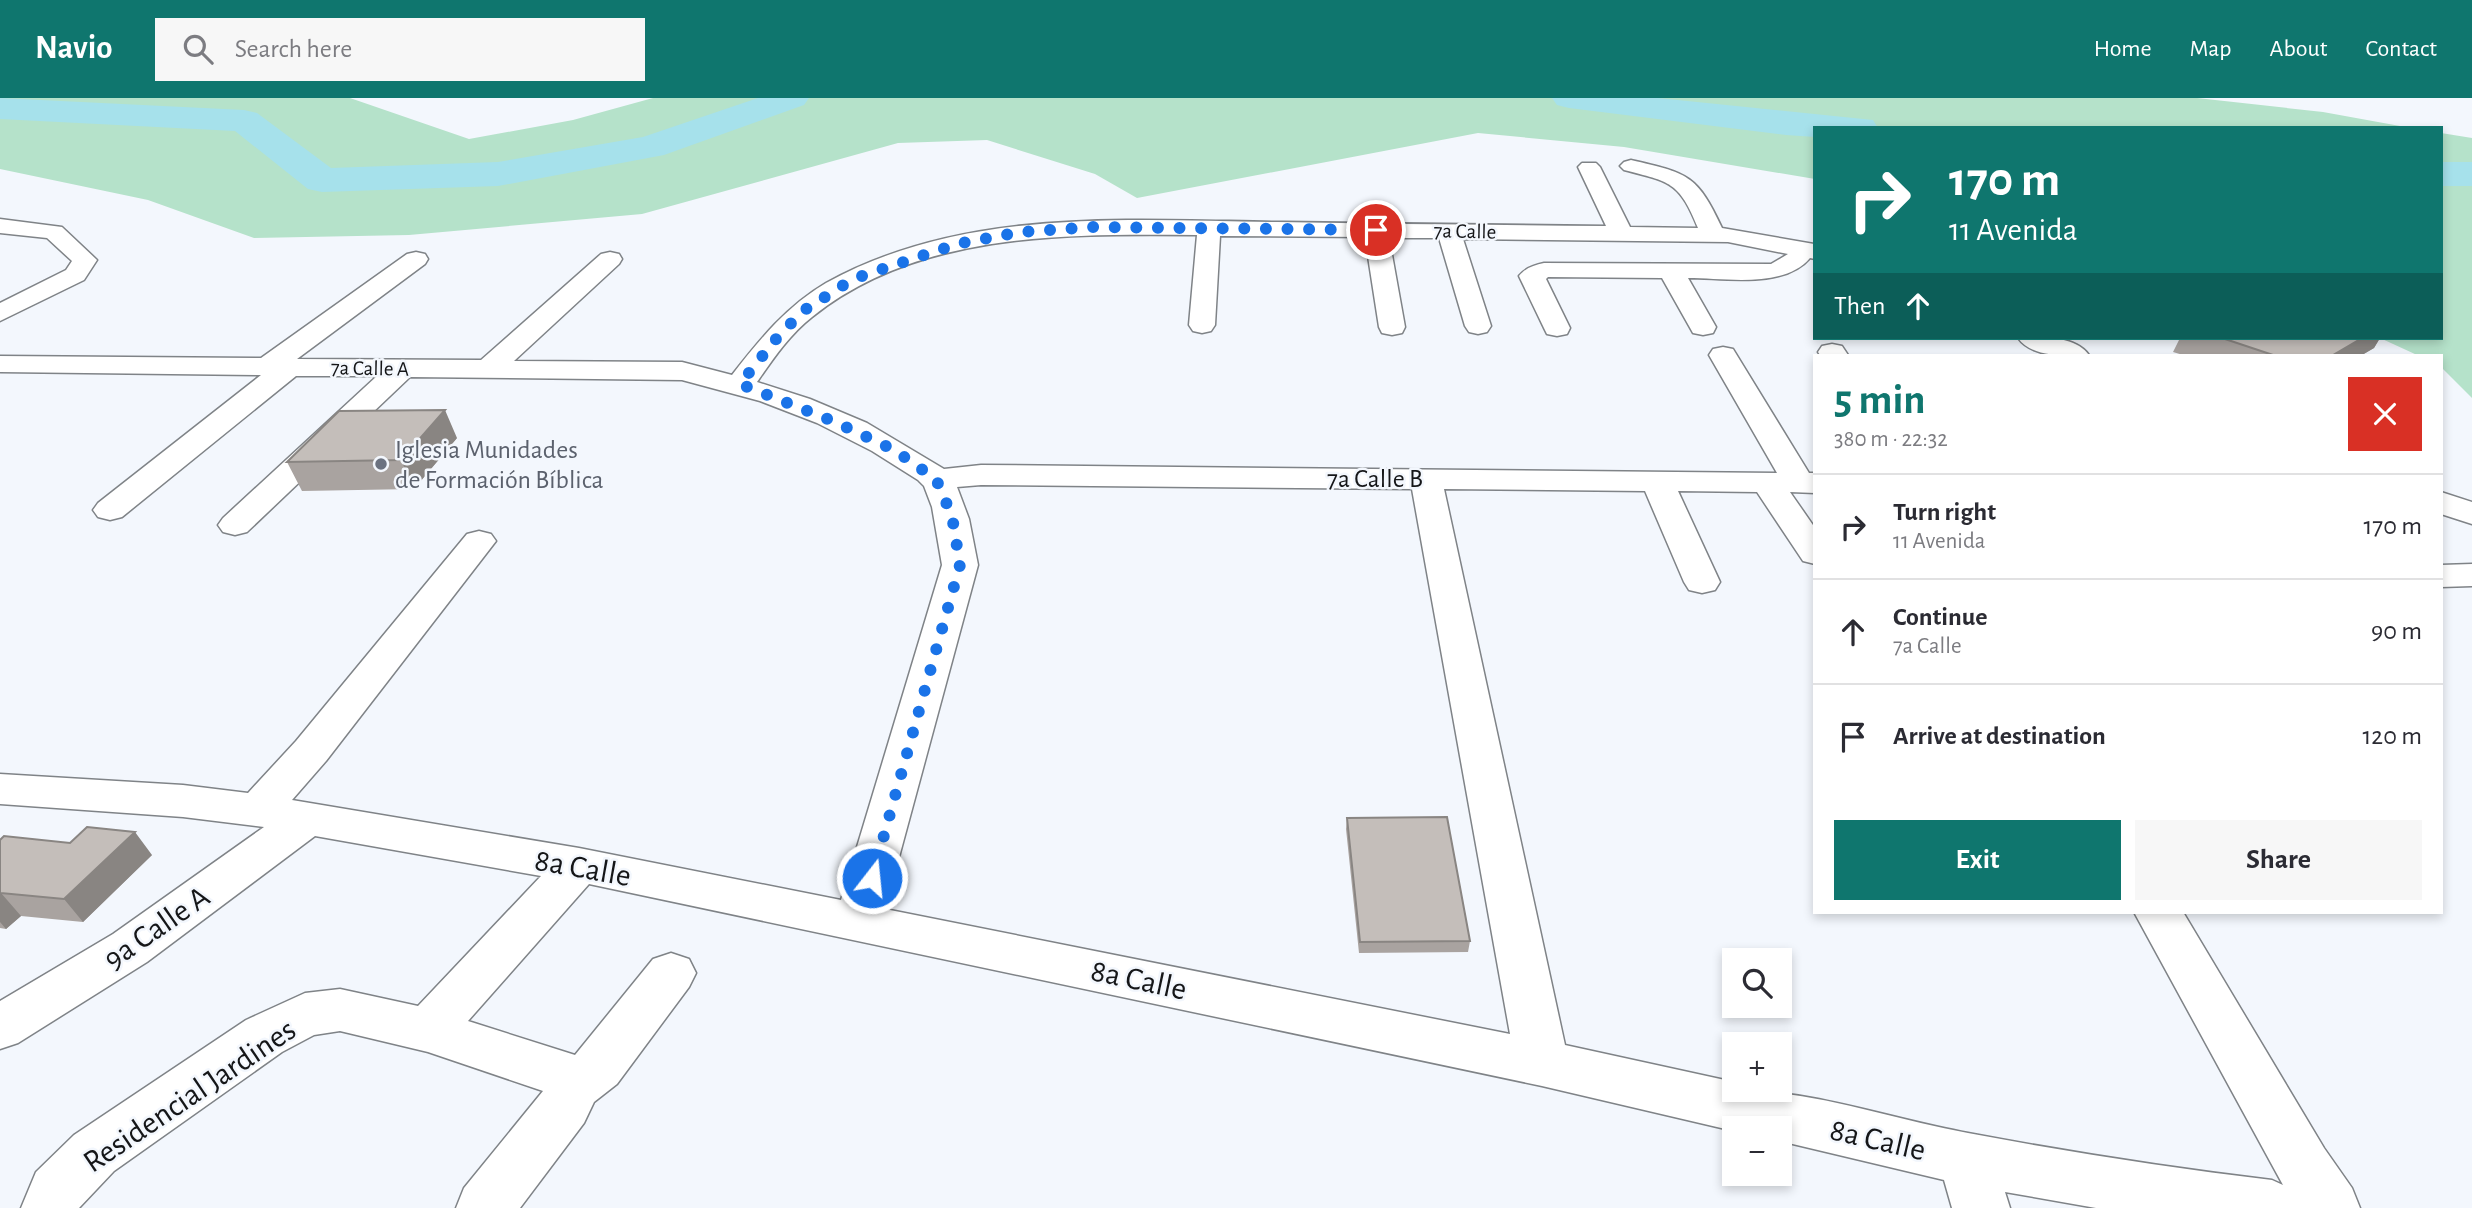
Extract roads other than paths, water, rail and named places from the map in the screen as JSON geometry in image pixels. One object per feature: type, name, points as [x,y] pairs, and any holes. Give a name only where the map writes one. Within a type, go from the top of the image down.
[{"type":"street","points":[[1631,166],[1683,180],[1695,196],[1713,234]]},
{"type":"street","points":[[1589,167],[1621,233]]},
{"type":"street","points":[[0,226],[54,232],[85,260],[75,275],[0,312]]},
{"type":"street","name":"7a Calle","points":[[740,384],[776,339],[803,311],[853,279],[957,244],[1020,232],[1092,227],[1713,234],[1767,241],[1810,251]]},
{"type":"street","points":[[1202,325],[1209,228]]},
{"type":"street","points":[[1376,230],[1392,327]]},
{"type":"street","points":[[1449,231],[1478,326]]},
{"type":"street","points":[[1557,328],[1532,276],[1536,272],[1775,271],[1810,251]]},
{"type":"street","points":[[110,510],[278,367],[416,259]]},
{"type":"street","points":[[488,369],[610,259]]},
{"type":"street","points":[[1671,271],[1703,327]]},
{"type":"street","points":[[2037,340],[2073,354]]},
{"type":"street","points":[[1723,355],[1794,483],[1813,547]]},
{"type":"street","name":"7a Calle A","points":[[0,364],[682,371],[740,384],[847,427],[894,450],[936,479]]},
{"type":"street","points":[[235,525],[403,368]]},
{"type":"street","name":"7a Calle B","points":[[936,479],[981,475],[1794,483]]},
{"type":"street","points":[[857,921],[872,878],[960,565],[952,516],[936,479]]},
{"type":"street","points":[[1424,479],[1435,521],[1542,1063]]},
{"type":"street","points":[[1657,482],[1702,582]]},
{"type":"street","points":[[2443,503],[2472,514]]},
{"type":"street","points":[[258,810],[311,751],[479,541]]},
{"type":"street","points":[[2443,576],[2472,575]]},
{"type":"street","name":"8a Calle","points":[[0,789],[183,800],[258,810],[579,865],[1542,1063],[1974,1184],[2194,1198],[2272,1208]]},
{"type":"street","name":"9a Calle A","points":[[0,1027],[130,948],[307,819]]},
{"type":"street","points":[[428,1030],[579,865]]},
{"type":"street","points":[[2159,914],[2304,1167],[2331,1208]]},
{"type":"street","points":[[485,1208],[565,1106],[575,1085],[598,1068],[671,973]]},
{"type":"street","name":"Residencial Jardines","points":[[50,1208],[56,1191],[94,1153],[264,1036],[305,1015],[340,1010],[428,1030],[560,1073],[575,1085]]},
{"type":"waterway","points":[[0,108],[244,121],[322,180],[498,174],[650,147],[792,98]]},
{"type":"waterway","points":[[1569,98],[1823,126]]},
{"type":"waterway","points":[[2443,174],[2472,174]]},
{"type":"place","name":"Iglesia Munidades de Formación Bíblica","points":[[381,464]]}]
